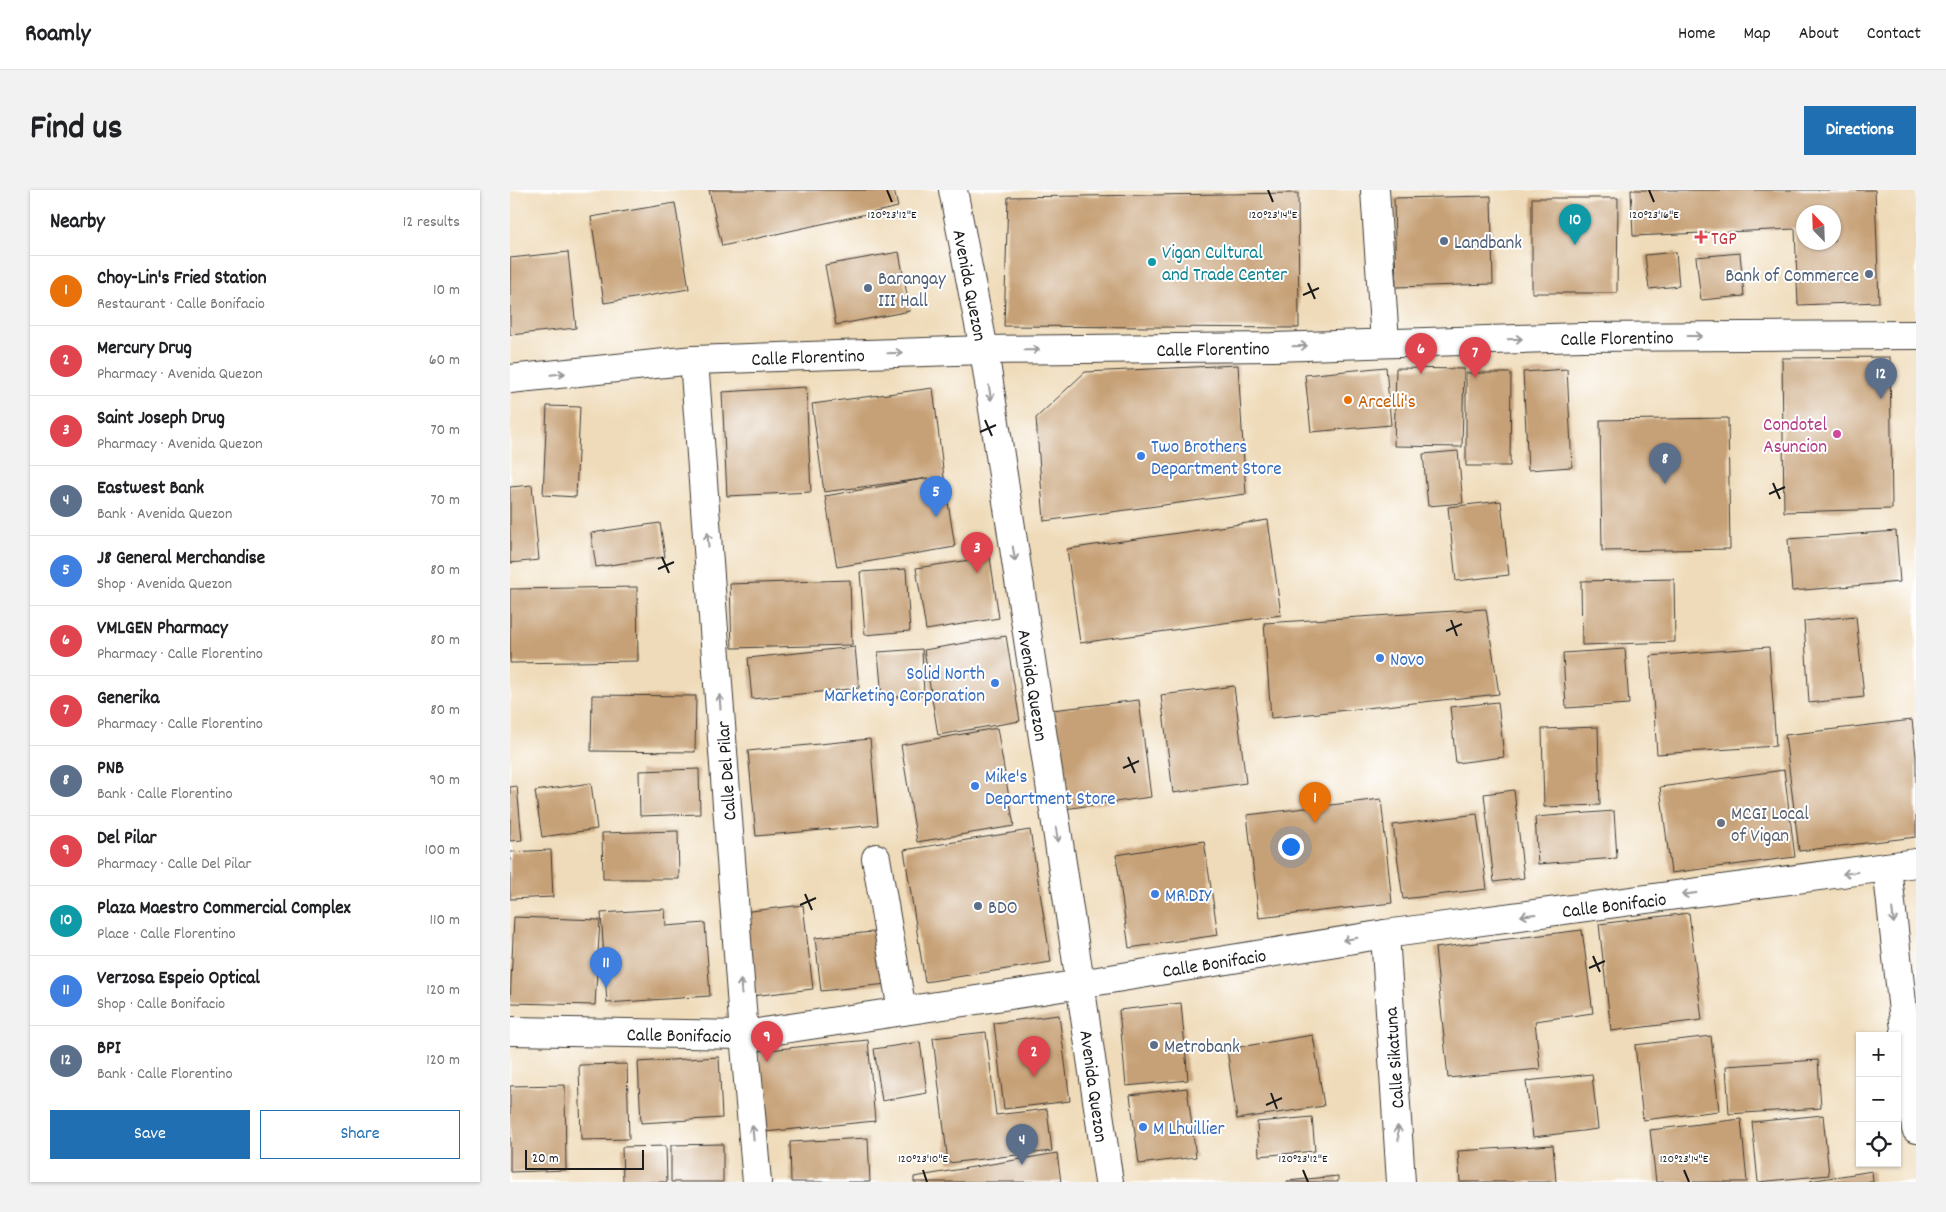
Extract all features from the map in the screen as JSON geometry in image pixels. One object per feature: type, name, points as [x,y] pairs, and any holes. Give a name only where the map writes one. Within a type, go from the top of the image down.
[{"type":"street","name":"Avenida Quezon","points":[[953,190],[984,350],[1109,1182]]},
{"type":"street","points":[[1375,190],[1385,343]]},
{"type":"street","name":"Calle Florentino","points":[[510,379],[694,360],[984,350],[1274,347],[1582,337],[1916,335]]},
{"type":"street","name":"Calle Del Pilar","points":[[694,360],[744,1035],[757,1182]]},
{"type":"street","points":[[876,858],[902,1011]]},
{"type":"street","name":"Calle Bonifacio","points":[[510,1031],[744,1035],[1080,984],[1385,934],[1916,863]]},
{"type":"street","points":[[1887,868],[1916,1129]]},
{"type":"street","name":"Calle Sikatuna","points":[[1385,934],[1401,1182]]},
{"type":"building","points":[[709,190],[894,190],[898,207],[722,246]]},
{"type":"building","points":[[1631,190],[1875,190],[1879,302],[1798,305],[1795,229],[1633,236]]},
{"type":"building","name":"Vigan Cultural and Trade Center","points":[[1298,193],[1299,328],[1004,326],[1008,197]]},
{"type":"building","name":"Landbank","points":[[1491,196],[1493,284],[1396,287],[1394,198]]},
{"type":"building","points":[[1532,198],[1618,198],[1617,293],[1532,293]]},
{"type":"building","points":[[675,203],[689,289],[604,303],[591,217]]},
{"type":"building","points":[[568,252],[576,328],[510,335],[510,258]]},
{"type":"building","name":"Barangay III Hall","points":[[899,252],[910,311],[836,325],[825,265]]},
{"type":"building","points":[[1676,252],[1679,286],[1649,289],[1645,255]]},
{"type":"building","points":[[1740,253],[1744,296],[1701,300],[1696,257]]},
{"type":"building","name":"Condotel Asuncion","points":[[1890,357],[1892,509],[1784,512],[1782,358]]},
{"type":"building","name":"Two Brothers Department Store","points":[[1238,365],[1246,494],[1044,521],[1036,418],[1085,372]]},
{"type":"building","name":"Arcelli's","points":[[1386,367],[1391,425],[1311,432],[1305,375]]},
{"type":"building","points":[[1396,368],[1464,369],[1462,447],[1394,446]]},
{"type":"building","points":[[1567,369],[1572,467],[1528,470],[1523,372]]},
{"type":"building","points":[[1466,373],[1511,373],[1510,466],[1466,466]]},
{"type":"building","points":[[806,387],[811,492],[727,496],[722,392]]},
{"type":"building","points":[[933,388],[955,547],[837,567],[825,496],[929,478],[824,492],[812,404]]},
{"type":"building","points":[[547,406],[580,407],[576,497],[543,495]]},
{"type":"building","points":[[1728,418],[1730,549],[1602,551],[1600,420]]},
{"type":"building","points":[[1458,451],[1463,503],[1428,506],[1423,454]]},
{"type":"building","points":[[532,485],[539,560],[510,563],[510,487]]},
{"type":"building","points":[[1501,501],[1509,575],[1456,581],[1448,507]]},
{"type":"building","points":[[1268,520],[1281,615],[1080,643],[1067,549]]},
{"type":"building","points":[[660,523],[665,557],[596,567],[591,533]]},
{"type":"building","points":[[1896,531],[1900,582],[1792,591],[1788,539]]},
{"type":"building","points":[[990,557],[999,618],[926,630],[916,568]]},
{"type":"building","points":[[906,569],[910,631],[865,635],[860,572]]},
{"type":"building","points":[[1674,579],[1675,642],[1582,645],[1581,581]]},
{"type":"building","points":[[850,580],[852,645],[732,648],[730,584]]},
{"type":"building","points":[[637,587],[638,661],[510,663],[510,589]]},
{"type":"building","name":"Novo","points":[[1486,609],[1499,694],[1271,718],[1264,623]]},
{"type":"building","points":[[1856,616],[1864,697],[1809,703],[1804,621]]},
{"type":"building","points":[[1006,636],[1020,721],[938,735],[924,650]]},
{"type":"building","points":[[855,647],[859,688],[752,699],[748,658]]},
{"type":"building","points":[[1769,647],[1776,746],[1657,754],[1650,656]]},
{"type":"building","points":[[922,649],[924,695],[882,698],[878,652]]},
{"type":"building","points":[[1625,649],[1629,704],[1566,708],[1563,653]]},
{"type":"building","points":[[1234,686],[1246,783],[1173,793],[1161,695]]},
{"type":"building","points":[[592,695],[696,696],[695,752],[591,751]]},
{"type":"building","points":[[1139,700],[1151,797],[1064,809],[1052,710]]},
{"type":"building","points":[[1498,702],[1504,757],[1456,763],[1450,707]]},
{"type":"building","points":[[1912,720],[1916,756],[1916,837],[1799,851],[1785,735]]},
{"type":"building","points":[[1598,727],[1600,805],[1544,807],[1542,729]]},
{"type":"building","points":[[997,728],[1014,826],[917,842],[901,745]]},
{"type":"building","points":[[870,739],[878,825],[756,836],[748,751]]},
{"type":"building","points":[[699,769],[700,814],[640,816],[639,771]]},
{"type":"building","points":[[1784,770],[1795,857],[1671,873],[1660,787]]},
{"type":"building","points":[[591,783],[597,829],[542,837],[535,791]]},
{"type":"building","points":[[517,786],[522,840],[510,841],[510,787]]},
{"type":"building","points":[[1514,790],[1524,878],[1494,882],[1484,794]]},
{"type":"building","points":[[1381,799],[1392,903],[1259,918],[1247,815]]},
{"type":"building","points":[[1614,811],[1617,858],[1538,864],[1535,817]]},
{"type":"building","points":[[1477,814],[1487,889],[1403,899],[1393,825]]},
{"type":"building","name":"BDO","points":[[1030,830],[1051,962],[925,982],[904,850]]},
{"type":"building","points":[[678,831],[679,879],[603,879],[602,833]]},
{"type":"building","points":[[1204,841],[1218,935],[1129,948],[1116,855]]},
{"type":"building","points":[[551,850],[553,897],[510,899],[510,852]]},
{"type":"building","points":[[803,905],[813,989],[752,996],[742,912]]},
{"type":"building","points":[[665,909],[666,926],[705,923],[710,996],[607,1003],[601,913]]},
{"type":"building","points":[[1689,913],[1702,1020],[1611,1031],[1599,924]]},
{"type":"building","points":[[514,917],[600,920],[595,1005],[510,1003]]},
{"type":"building","points":[[1582,930],[1593,1013],[1535,1021],[1540,1069],[1448,1078],[1435,948]]},
{"type":"building","points":[[882,931],[887,984],[821,991],[815,938]]},
{"type":"building","name":"Metrobank","points":[[1181,1003],[1188,1080],[1126,1086],[1119,1010]]},
{"type":"building","points":[[1059,1015],[1070,1101],[1004,1109],[994,1023]]},
{"type":"building","points":[[986,1032],[996,1115],[1047,1109],[1052,1151],[948,1163],[933,1038]]},
{"type":"building","points":[[1313,1035],[1324,1106],[1237,1119],[1227,1049]]},
{"type":"building","points":[[1711,1036],[1719,1111],[1643,1120],[1635,1045]]},
{"type":"building","points":[[868,1040],[875,1121],[765,1132],[758,1051]]},
{"type":"building","points":[[920,1042],[927,1093],[882,1101],[874,1049]]},
{"type":"building","points":[[719,1057],[722,1118],[641,1123],[638,1062]]},
{"type":"building","points":[[1818,1060],[1821,1108],[1729,1114],[1726,1066]]},
{"type":"building","points":[[627,1064],[629,1139],[581,1140],[579,1065]]},
{"type":"building","points":[[1592,1074],[1598,1129],[1533,1137],[1526,1081]]},
{"type":"building","points":[[565,1085],[566,1170],[510,1172],[510,1086]]},
{"type":"building","points":[[1187,1088],[1196,1157],[1139,1164],[1130,1095]]},
{"type":"building","points":[[1823,1115],[1829,1175],[1758,1182],[1752,1122]]},
{"type":"building","points":[[1312,1117],[1315,1151],[1259,1156],[1257,1122]]},
{"type":"building","points":[[1741,1119],[1747,1182],[1656,1182],[1650,1130]]},
{"type":"building","points":[[868,1138],[870,1182],[791,1182],[790,1142]]},
{"type":"building","points":[[723,1144],[723,1182],[671,1182],[671,1145]]},
{"type":"building","points":[[1553,1145],[1556,1182],[1460,1182],[1458,1151]]},
{"type":"building","points":[[666,1146],[667,1182],[623,1182],[622,1147]]},
{"type":"building","points":[[1057,1153],[1061,1182],[914,1182],[914,1177]]},
{"type":"building","points":[[1872,1171],[1873,1182],[1810,1182],[1810,1181]]},
{"type":"building","points":[[1338,1176],[1338,1182],[1287,1182],[1287,1181]]},
{"type":"place","name":"TGP","points":[[1701,237]]},
{"type":"place","name":"Landbank","points":[[1444,241]]},
{"type":"place","name":"Plaza Maestro Commercial Complex","points":[[1575,245]]},
{"type":"place","name":"Vigan Cultural and Trade Center","points":[[1152,262]]},
{"type":"place","name":"Bank of Commerce","points":[[1869,274]]},
{"type":"place","name":"Barangay III Hall","points":[[868,288]]},
{"type":"place","name":"VMLGEN Pharmacy","points":[[1421,374]]},
{"type":"place","name":"Generika","points":[[1475,378]]},
{"type":"place","name":"BPI","points":[[1881,399]]},
{"type":"place","name":"Arcelli's","points":[[1348,400]]},
{"type":"place","name":"Condotel Asuncion","points":[[1837,434]]},
{"type":"place","name":"Two Brothers Department Store","points":[[1141,456]]},
{"type":"place","name":"PNB","points":[[1665,484]]},
{"type":"place","name":"J8 General Merchandise","points":[[936,517]]},
{"type":"place","name":"Saint Joseph Drug","points":[[977,573]]},
{"type":"place","name":"Novo","points":[[1380,658]]},
{"type":"place","name":"Solid North Marketing Corporation","points":[[995,683]]},
{"type":"place","name":"Mike's Department Store","points":[[975,786]]},
{"type":"place","name":"Choy-Lin's Fried Station","points":[[1315,823]]},
{"type":"place","name":"MCGI Local of Vigan","points":[[1721,823]]},
{"type":"place","name":"MR.DIY","points":[[1155,894]]},
{"type":"place","name":"BDO","points":[[978,906]]},
{"type":"place","name":"Verzosa Espeio Optical","points":[[606,988]]},
{"type":"place","name":"Metrobank","points":[[1154,1045]]},
{"type":"place","name":"Del Pilar","points":[[767,1062]]},
{"type":"place","name":"Mercury Drug","points":[[1034,1077]]},
{"type":"place","name":"M Lhuillier","points":[[1143,1127]]},
{"type":"place","name":"Eastwest Bank","points":[[1022,1165]]}]
